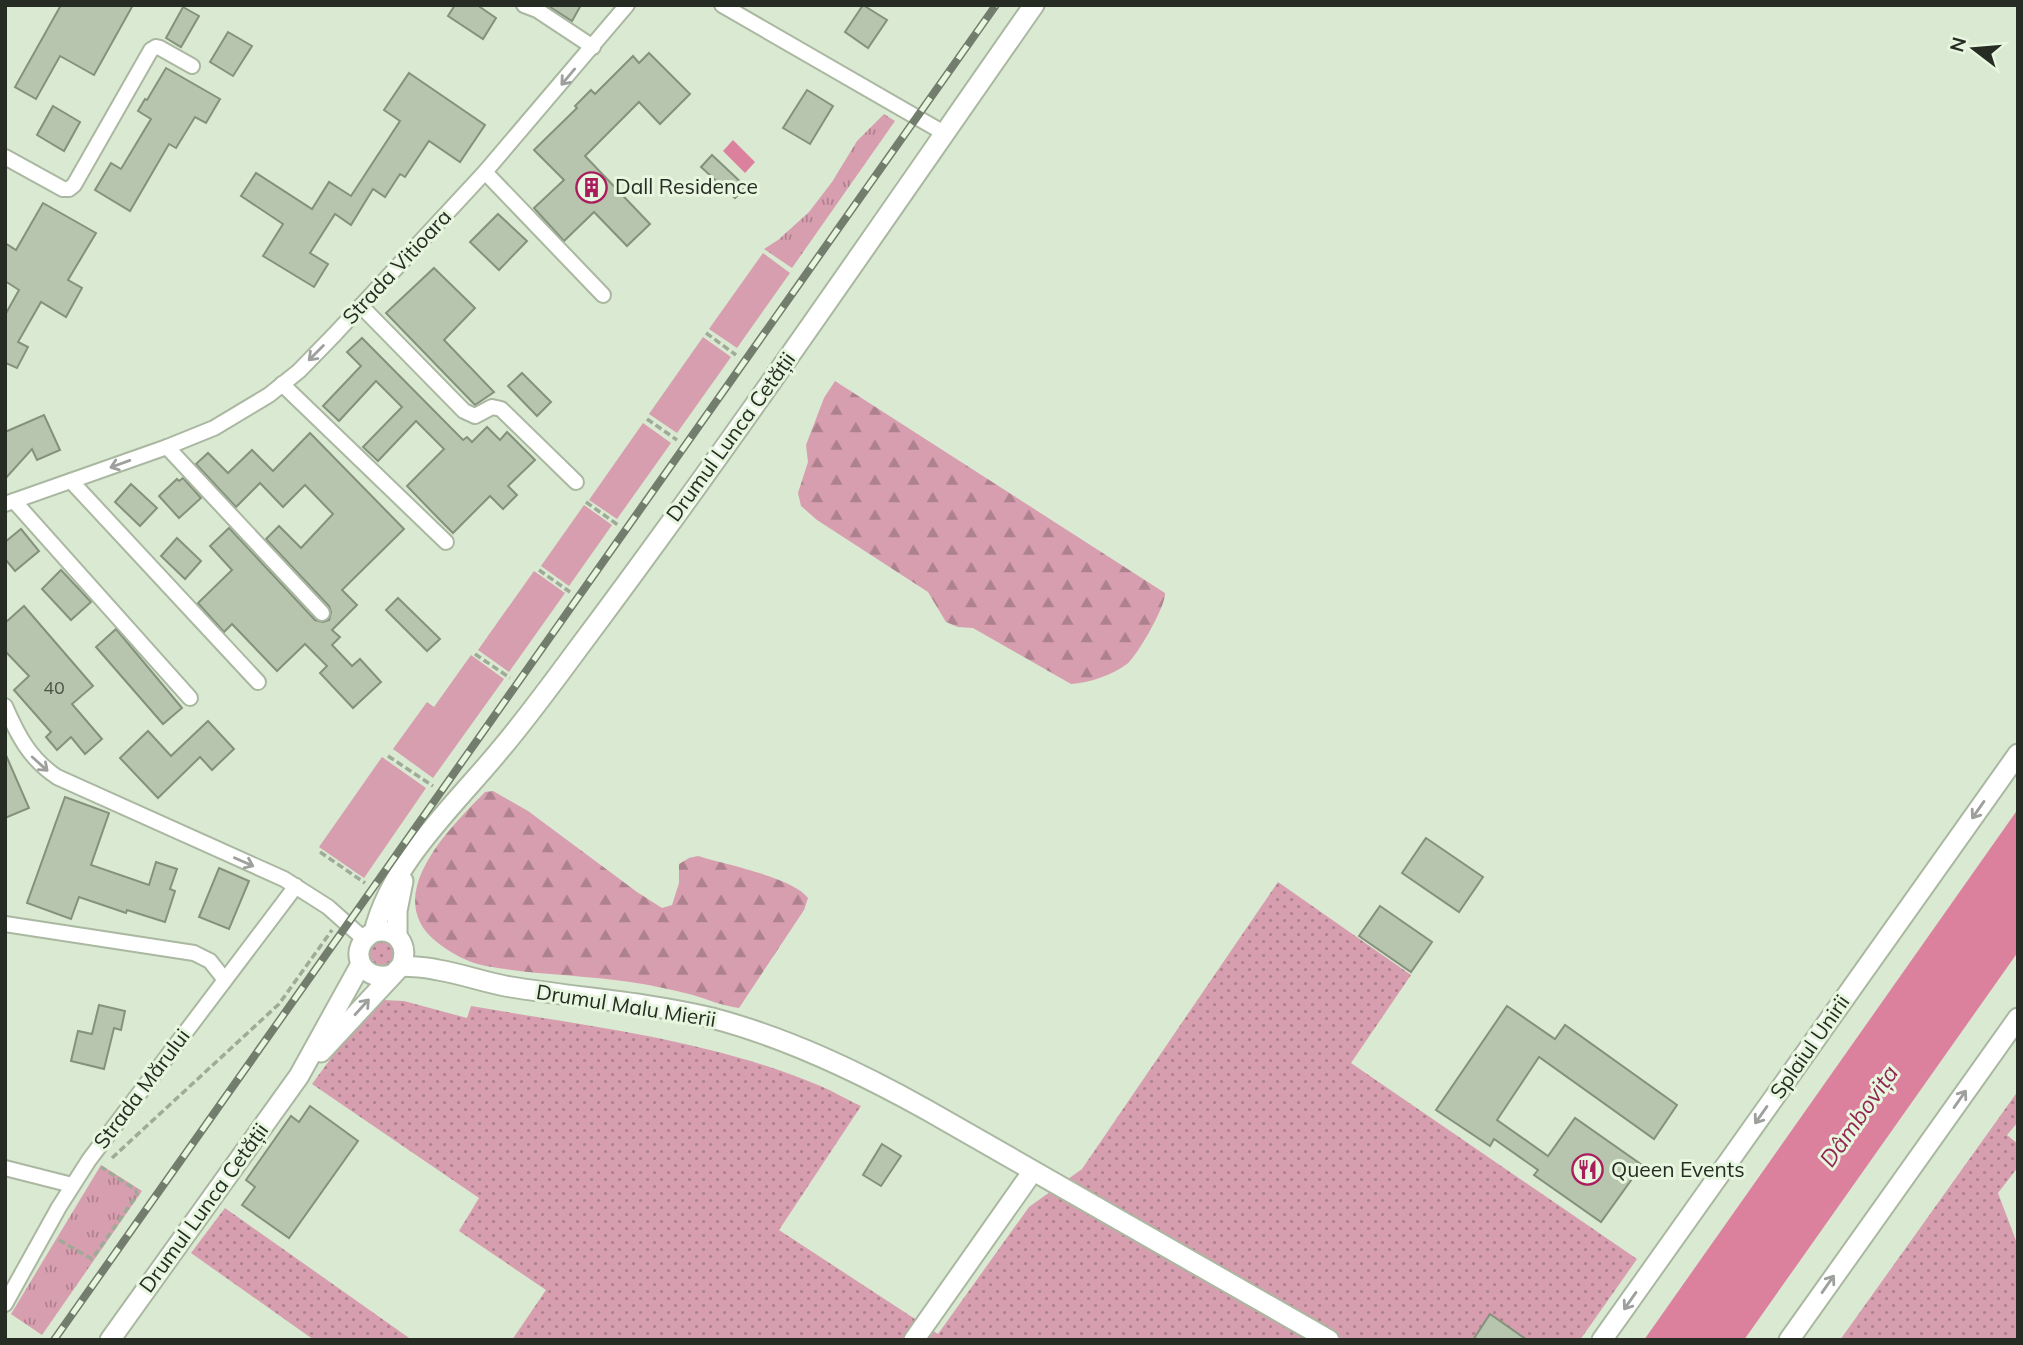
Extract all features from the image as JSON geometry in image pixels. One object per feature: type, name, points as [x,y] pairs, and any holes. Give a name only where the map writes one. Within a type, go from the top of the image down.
[{"type":"street","points":[[524,5],[537,10],[593,47]]},
{"type":"street","name":"Strada Vitioara","points":[[190,698],[10,503],[214,428],[239,414],[299,371],[485,172],[627,5]]},
{"type":"street","points":[[722,5],[944,133]]},
{"type":"street","name":"Drumul Lunca Cetății","points":[[299,1076],[361,964],[359,951],[411,857],[532,710],[609,607],[739,427],[1034,5]]},
{"type":"street","points":[[5,157],[63,189],[69,189],[151,50],[160,48],[192,66]]},
{"type":"street","points":[[485,172],[603,295]]},
{"type":"street","points":[[361,306],[464,411],[475,416],[492,407],[500,408],[576,482]]},
{"type":"street","points":[[282,384],[446,542]]},
{"type":"street","points":[[167,447],[322,613]]},
{"type":"street","points":[[71,481],[258,682]]},
{"type":"street","points":[[5,706],[31,756],[57,777],[296,886],[369,935],[386,931],[399,957],[384,976],[371,974],[361,964]]},
{"type":"street","name":"Splaiul Unirii","points":[[1602,1340],[2018,754]]},
{"type":"street","name":"Drumul Lunca Cetății","points":[[110,1340],[299,1076],[399,957],[398,900],[411,857]]},
{"type":"street","name":"Strada Mărului","points":[[5,1304],[89,1160],[296,886]]},
{"type":"street","points":[[5,924],[194,953],[210,961],[225,980]]},
{"type":"street","name":"Drumul Malu Mierii","points":[[399,957],[492,984],[674,1010],[750,1029],[812,1053],[887,1088],[1329,1340]]},
{"type":"street","points":[[1789,1340],[2018,1018]]},
{"type":"street","points":[[5,1168],[72,1185]]},
{"type":"street","points":[[914,1340],[1033,1171]]},
{"type":"path","points":[[706,333],[736,355]]},
{"type":"path","points":[[648,419],[677,440]]},
{"type":"path","points":[[586,502],[618,525]]},
{"type":"path","points":[[539,570],[570,592]]},
{"type":"path","points":[[475,654],[510,678]]},
{"type":"path","points":[[388,756],[433,786]]},
{"type":"path","points":[[320,852],[365,883]]},
{"type":"path","points":[[102,1168],[279,1003],[342,917]]},
{"type":"path","points":[[45,1232],[90,1258],[94,1257],[138,1192],[89,1160]]},
{"type":"green space","points":[[884,114],[895,121],[792,268],[764,249],[809,212],[832,182],[857,141]]},
{"type":"green space","points":[[763,253],[790,273],[737,348],[709,329]]},
{"type":"green space","points":[[703,337],[731,357],[677,433],[649,414]]},
{"type":"green space","points":[[835,381],[1165,593],[1150,630],[1127,664],[1100,678],[1071,684],[973,628],[958,627],[946,622],[928,592],[817,520],[801,506],[798,493],[808,462],[806,445],[824,398]]},
{"type":"green space","points":[[643,423],[671,443],[617,519],[589,500]]},
{"type":"green space","points":[[584,505],[612,525],[569,586],[541,566]]},
{"type":"green space","points":[[534,571],[565,593],[509,672],[478,650]]},
{"type":"green space","points":[[471,655],[504,679],[433,778],[393,749],[427,702],[434,707]]},
{"type":"green space","points":[[382,757],[426,788],[364,878],[319,847]]},
{"type":"green space","points":[[493,791],[528,811],[662,908],[672,905],[679,883],[679,864],[698,856],[758,872],[789,884],[808,898],[804,910],[739,1008],[646,985],[480,965],[438,943],[421,925],[415,905],[418,884],[426,863],[439,843],[485,792]]},
{"type":"green space","points":[[1278,882],[1411,975],[1351,1063],[1637,1259],[1580,1340],[512,1340],[546,1290],[459,1231],[479,1198],[312,1084],[343,1042],[383,1000],[404,1001],[467,1018],[471,1006],[645,1036],[730,1055],[819,1085],[861,1106],[779,1230],[938,1334],[1029,1207],[1082,1169]]},
{"type":"green space","points":[[382,940],[391,944],[395,953],[391,962],[382,966],[373,962],[369,953],[373,944]]},
{"type":"green space","points":[[2018,1091],[2018,1122],[2007,1135],[2018,1144],[2018,1167],[1998,1193],[2018,1246],[2018,1340],[1840,1340]]},
{"type":"green space","points":[[101,1165],[142,1191],[42,1335],[11,1314]]},
{"type":"green space","points":[[225,1208],[412,1340],[314,1340],[191,1253]]},
{"type":"water","points":[[733,140],[755,162],[745,173],[723,151]]},
{"type":"water","name":"Dâmbovița","points":[[2018,809],[2018,952],[1744,1340],[1644,1340]]},
{"type":"building","points":[[61,5],[133,5],[94,75],[60,56],[36,99],[15,87]]},
{"type":"building","points":[[455,5],[477,5],[496,18],[483,39],[448,16]]},
{"type":"building","points":[[547,5],[581,5],[572,21]]},
{"type":"building","points":[[863,5],[887,20],[868,48],[845,32]]},
{"type":"building","points":[[183,7],[199,16],[181,47],[166,38]]},
{"type":"building","points":[[228,32],[252,46],[233,76],[210,62]]},
{"type":"building","points":[[649,53],[690,94],[660,124],[639,102],[585,156],[650,224],[627,246],[594,212],[564,241],[534,208],[564,180],[534,150],[577,108],[575,106],[591,90],[595,94],[633,56],[639,63]]},
{"type":"building","points":[[166,68],[220,99],[206,123],[195,117],[176,148],[169,144],[130,211],[95,190],[111,163],[121,169],[151,119],[138,111]]},
{"type":"building","points":[[409,73],[485,125],[460,162],[429,141],[405,177],[400,174],[385,197],[373,189],[351,225],[335,214],[310,253],[328,264],[314,287],[263,256],[283,224],[241,196],[256,173],[312,209],[329,182],[351,196],[400,121],[384,110]]},
{"type":"building","points":[[807,90],[833,106],[810,144],[783,128]]},
{"type":"building","points":[[53,106],[80,122],[64,151],[37,135]]},
{"type":"building","points":[[712,155],[746,187],[735,198],[701,167]]},
{"type":"building","points":[[43,203],[96,233],[68,280],[82,288],[66,317],[41,302],[18,342],[28,347],[17,368],[6,363],[5,365],[5,315],[19,290],[5,281],[5,243],[16,250]]},
{"type":"building","points":[[498,214],[527,241],[499,270],[470,242]]},
{"type":"building","points":[[434,268],[475,308],[444,340],[494,392],[475,405],[386,313]]},
{"type":"building","points":[[362,338],[463,440],[467,437],[472,442],[487,427],[500,440],[507,432],[535,460],[508,486],[517,495],[503,509],[490,496],[453,533],[439,519],[407,486],[444,449],[416,421],[378,461],[363,447],[402,407],[376,381],[339,421],[323,406],[361,366],[347,352]]},
{"type":"building","points":[[522,373],[551,402],[537,416],[508,386]]},
{"type":"building","points":[[44,415],[60,450],[37,460],[32,449],[5,479],[5,432]]},
{"type":"building","points":[[310,433],[404,529],[342,590],[357,605],[332,630],[340,637],[332,645],[352,666],[360,659],[381,682],[353,708],[320,673],[327,666],[305,644],[277,671],[232,624],[224,632],[198,603],[232,570],[210,546],[229,528],[315,620],[329,620],[329,606],[266,539],[279,526],[301,548],[333,514],[305,485],[283,507],[260,483],[236,507],[196,464],[208,453],[228,473],[252,450],[273,471]]},
{"type":"building","points":[[183,478],[201,498],[179,518],[159,496],[177,479],[179,481]]},
{"type":"building","points":[[131,484],[157,508],[140,526],[115,502]]},
{"type":"building","points":[[21,529],[39,551],[15,571],[5,559],[5,542]]},
{"type":"building","points":[[177,538],[201,561],[185,579],[161,556]]},
{"type":"building","points":[[61,570],[91,602],[71,620],[42,589]]},
{"type":"building","points":[[398,598],[440,639],[427,651],[386,610]]},
{"type":"building","points":[[24,606],[93,686],[72,704],[102,739],[85,754],[71,737],[57,750],[46,737],[51,732],[14,690],[29,676],[5,651],[5,623]]},
{"type":"building","points":[[116,629],[182,708],[163,724],[96,647]]},
{"type":"building","points":[[208,721],[234,749],[212,770],[200,757],[158,798],[120,758],[148,731],[171,756]]},
{"type":"building","points":[[5,753],[29,808],[5,818]]},
{"type":"building","points":[[65,797],[109,813],[91,865],[149,885],[156,862],[177,869],[170,889],[175,891],[165,922],[127,910],[126,913],[79,897],[71,919],[27,903]]},
{"type":"building","points":[[1426,838],[1483,877],[1459,912],[1402,873]]},
{"type":"building","points":[[219,868],[249,881],[229,929],[199,917]]},
{"type":"building","points":[[1380,906],[1432,942],[1411,972],[1359,936]]},
{"type":"building","points":[[99,1005],[125,1011],[121,1030],[114,1028],[104,1069],[71,1061],[78,1031],[92,1034]]},
{"type":"building","points":[[1507,1006],[1555,1039],[1565,1025],[1677,1105],[1654,1139],[1539,1057],[1497,1120],[1548,1156],[1575,1118],[1642,1165],[1601,1222],[1534,1175],[1538,1170],[1494,1139],[1490,1146],[1436,1110]]},
{"type":"building","points":[[310,1106],[358,1141],[289,1238],[242,1205],[255,1187],[246,1180],[291,1116],[299,1122]]},
{"type":"building","points":[[882,1144],[901,1156],[881,1186],[863,1175]]},
{"type":"building","points":[[1490,1314],[1527,1340],[1473,1340]]},
{"type":"railway","points":[[54,1340],[996,5]]},
{"type":"place","name":"Dall Residence","points":[[592,187]]},
{"type":"place","name":"Queen Events","points":[[1588,1170]]}]
